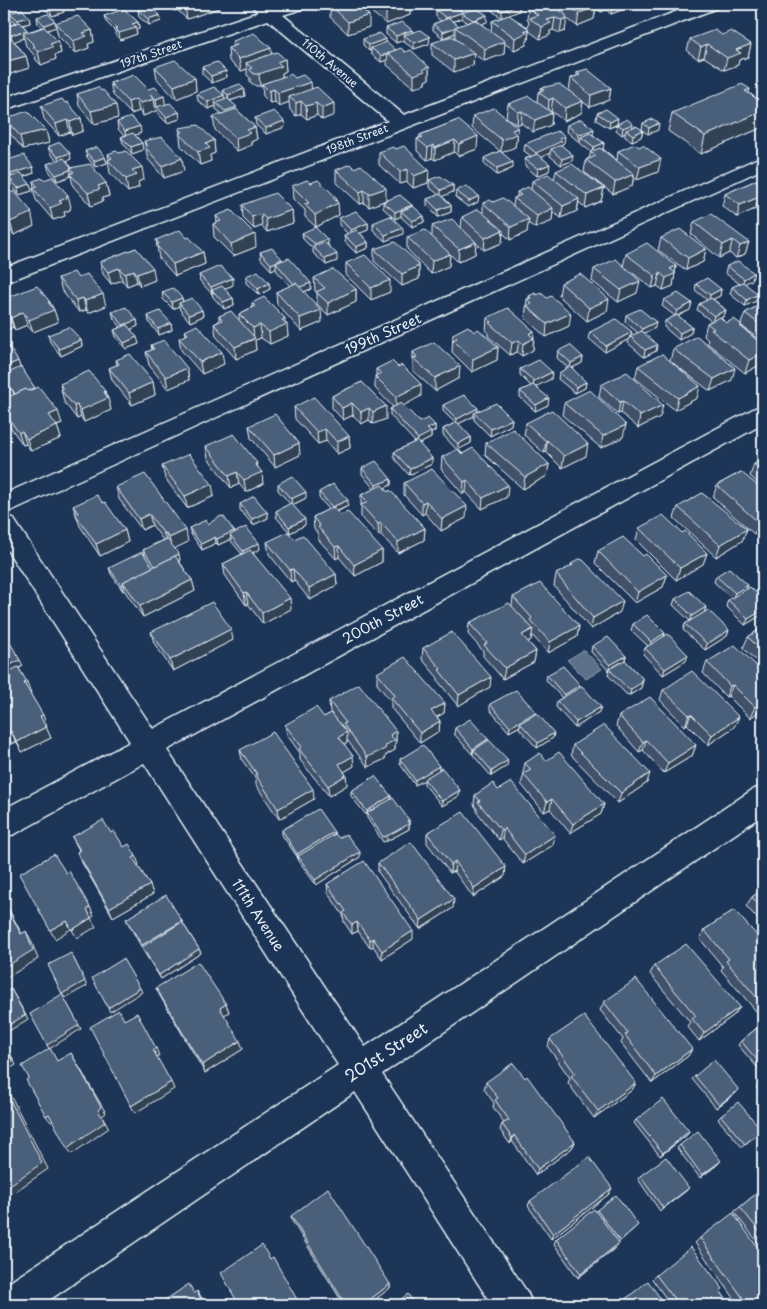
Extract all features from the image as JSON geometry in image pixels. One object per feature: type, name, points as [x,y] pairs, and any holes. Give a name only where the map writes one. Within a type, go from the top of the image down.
[{"type":"street","name":"197th Street","points":[[4,104],[265,8],[299,4]]},
{"type":"street","name":"198th Street","points":[[4,276],[711,4]]},
{"type":"street","name":"110th Avenue","points":[[265,8],[401,122]]},
{"type":"street","name":"199th Street","points":[[4,505],[763,162]]},
{"type":"street","name":"200th Street","points":[[4,824],[763,414]]},
{"type":"street","name":"111th Avenue","points":[[4,525],[514,1305]]},
{"type":"street","name":"201st Street","points":[[9,1305],[763,798]]},
{"type":"water","points":[[584,650],[602,669],[586,679],[567,660]]},
{"type":"building","points":[[44,4],[61,4],[63,6],[50,10]]},
{"type":"building","points":[[355,4],[369,15],[348,22],[330,5]]},
{"type":"building","points":[[377,4],[408,4],[386,12]]},
{"type":"building","points":[[491,4],[518,4],[519,5],[502,11]]},
{"type":"building","points":[[539,4],[550,4],[565,14],[567,18],[547,20],[551,23],[542,27],[529,18],[538,15],[528,8]]},
{"type":"building","points":[[565,4],[591,4],[596,7],[579,13]]},
{"type":"building","points":[[150,6],[160,15],[148,19],[138,10]]},
{"type":"building","points":[[454,6],[463,12],[446,18],[436,10],[446,7]]},
{"type":"building","points":[[476,8],[487,15],[473,20],[462,13]]},
{"type":"building","points":[[22,9],[29,17],[18,20],[10,13]]},
{"type":"building","points":[[124,9],[138,22],[132,24],[136,28],[119,33],[115,29],[117,28],[104,16]]},
{"type":"building","points":[[48,14],[55,21],[44,25],[37,17]]},
{"type":"building","points":[[509,15],[529,29],[524,31],[527,33],[515,38],[492,21]]},
{"type":"building","points":[[78,16],[92,30],[83,33],[87,36],[73,41],[55,23]]},
{"type":"building","points":[[449,18],[459,26],[443,32],[433,24]]},
{"type":"building","points":[[475,20],[505,41],[485,49],[455,27]]},
{"type":"building","points":[[20,22],[27,30],[11,35],[4,28]]},
{"type":"building","points":[[402,22],[412,30],[396,36],[386,28]]},
{"type":"building","points":[[44,27],[58,41],[50,44],[53,47],[38,52],[33,47],[35,46],[23,34]]},
{"type":"building","points":[[420,30],[430,37],[414,43],[404,35]]},
{"type":"building","points":[[715,30],[722,35],[731,31],[751,44],[736,50],[741,53],[727,58],[707,44],[701,47],[690,39]]},
{"type":"building","points":[[254,33],[271,48],[239,59],[228,48],[237,45],[233,41]]},
{"type":"building","points":[[380,33],[386,39],[369,45],[363,39]]},
{"type":"building","points":[[452,36],[474,53],[454,60],[432,43]]},
{"type":"building","points":[[11,38],[26,56],[4,62],[4,40]]},
{"type":"building","points":[[387,42],[396,50],[381,56],[371,48]]},
{"type":"building","points":[[401,48],[405,52],[411,50],[429,67],[423,69],[425,71],[414,75],[388,53]]},
{"type":"building","points":[[277,52],[285,59],[277,62],[282,66],[254,74],[249,69],[252,68],[246,63]]},
{"type":"building","points":[[175,60],[195,78],[174,86],[155,67]]},
{"type":"building","points":[[217,62],[226,71],[211,76],[202,67]]},
{"type":"building","points":[[587,69],[611,88],[591,95],[571,78],[580,75],[577,72]]},
{"type":"building","points":[[291,74],[295,78],[303,75],[311,82],[278,93],[274,89],[269,91],[262,84]]},
{"type":"building","points":[[134,75],[148,89],[155,87],[164,96],[156,99],[150,94],[154,99],[141,103],[136,99],[128,102],[110,83]]},
{"type":"building","points":[[240,84],[244,89],[228,95],[223,90]]},
{"type":"building","points":[[559,84],[583,101],[565,108],[553,98],[549,100],[538,92],[544,90],[541,88]]},
{"type":"building","points":[[742,84],[750,89],[745,91],[763,102],[763,111],[705,136],[672,113]]},
{"type":"building","points":[[98,87],[116,105],[91,111],[77,94]]},
{"type":"building","points":[[214,87],[224,95],[208,102],[197,94]]},
{"type":"building","points":[[317,87],[334,103],[322,108],[316,103],[306,106],[301,101],[296,103],[289,97]]},
{"type":"building","points":[[529,96],[552,113],[535,120],[522,111],[518,112],[508,104]]},
{"type":"building","points":[[227,98],[237,107],[225,111],[215,102]]},
{"type":"building","points":[[62,99],[81,118],[56,124],[41,106]]},
{"type":"building","points":[[170,103],[179,112],[166,117],[157,107]]},
{"type":"building","points":[[494,108],[518,128],[512,130],[516,134],[502,140],[473,116]]},
{"type":"building","points":[[236,109],[255,127],[247,130],[250,133],[236,138],[213,117]]},
{"type":"building","points":[[606,109],[618,118],[610,122],[597,113]]},
{"type":"building","points":[[27,111],[46,130],[20,136],[5,119]]},
{"type":"building","points":[[274,111],[284,121],[266,128],[255,118]]},
{"type":"building","points":[[131,117],[140,126],[125,131],[117,122]]},
{"type":"building","points":[[581,119],[594,129],[579,135],[567,125]]},
{"type":"building","points":[[627,119],[633,124],[623,128],[617,124]]},
{"type":"building","points":[[653,119],[659,123],[649,128],[643,123]]},
{"type":"building","points":[[458,120],[478,136],[459,144],[455,140],[435,148],[433,145],[428,148],[417,139],[423,137],[420,135]]},
{"type":"building","points":[[198,125],[214,140],[206,144],[210,148],[198,152],[179,134],[183,132],[179,128]]},
{"type":"building","points":[[636,126],[643,130],[633,135],[626,130]]},
{"type":"building","points":[[557,131],[565,136],[559,139],[562,141],[536,153],[525,144]]},
{"type":"building","points":[[133,133],[142,143],[131,147],[121,137]]},
{"type":"building","points":[[590,133],[604,143],[594,147],[581,137]]},
{"type":"building","points":[[162,137],[182,158],[162,166],[145,147],[147,146],[144,141]]},
{"type":"building","points":[[60,142],[70,153],[58,157],[48,147]]},
{"type":"building","points":[[635,144],[639,147],[643,145],[661,159],[640,167],[618,151]]},
{"type":"building","points":[[561,145],[573,155],[562,159],[551,149]]},
{"type":"building","points":[[404,146],[429,170],[414,176],[407,169],[400,172],[379,152],[393,147],[396,149]]},
{"type":"building","points":[[97,147],[105,157],[94,161],[85,151]]},
{"type":"building","points":[[600,148],[634,174],[615,182],[586,160],[596,156],[590,152]]},
{"type":"building","points":[[116,151],[119,153],[126,151],[142,167],[132,170],[137,175],[126,179],[108,160],[112,158],[108,154]]},
{"type":"building","points":[[500,151],[513,162],[497,168],[484,158]]},
{"type":"building","points":[[537,154],[550,164],[538,169],[525,159]]},
{"type":"building","points":[[24,155],[33,167],[11,174],[4,161]]},
{"type":"building","points":[[64,158],[72,168],[56,175],[47,164]]},
{"type":"building","points":[[90,164],[106,183],[98,186],[100,189],[88,193],[70,174],[74,172],[70,168]]},
{"type":"building","points":[[350,164],[354,168],[361,165],[386,188],[369,194],[364,190],[360,192],[336,170]]},
{"type":"building","points":[[572,164],[604,188],[587,195],[556,171]]},
{"type":"building","points":[[21,173],[30,184],[18,188],[9,178]]},
{"type":"building","points":[[548,174],[579,199],[563,206],[532,181]]},
{"type":"building","points":[[440,176],[453,185],[441,190],[429,180]]},
{"type":"building","points":[[52,177],[68,195],[66,196],[67,198],[59,201],[62,203],[50,208],[33,188],[37,186],[33,181]]},
{"type":"building","points":[[763,177],[763,203],[759,197],[740,205],[725,194]]},
{"type":"building","points":[[307,180],[311,183],[318,180],[336,197],[333,198],[338,203],[315,215],[304,204],[309,203],[292,186]]},
{"type":"building","points":[[466,186],[479,196],[469,201],[456,191]]},
{"type":"building","points":[[528,187],[553,208],[537,216],[514,198],[521,195],[517,192]]},
{"type":"building","points":[[7,189],[10,193],[14,191],[31,213],[10,222],[4,214],[4,191]]},
{"type":"building","points":[[275,193],[292,210],[266,219],[261,214],[252,217],[242,205]]},
{"type":"building","points":[[440,194],[451,205],[438,210],[427,199]]},
{"type":"building","points":[[400,195],[412,205],[395,212],[383,202]]},
{"type":"building","points":[[503,198],[529,219],[511,227],[483,203]]},
{"type":"building","points":[[413,206],[424,216],[412,221],[401,211]]},
{"type":"building","points":[[478,209],[503,230],[485,238],[462,217]]},
{"type":"building","points":[[231,210],[255,234],[231,244],[213,224],[221,221],[216,216]]},
{"type":"building","points":[[356,211],[368,223],[351,230],[339,218]]},
{"type":"building","points":[[711,214],[749,242],[740,246],[733,240],[723,245],[694,222]]},
{"type":"building","points":[[390,216],[403,228],[385,235],[373,223]]},
{"type":"building","points":[[452,219],[476,242],[459,249],[432,226]]},
{"type":"building","points":[[315,227],[327,239],[315,244],[302,233]]},
{"type":"building","points":[[680,229],[706,249],[688,258],[661,238]]},
{"type":"building","points":[[180,230],[203,252],[173,264],[156,245],[159,244],[156,240]]},
{"type":"building","points":[[357,230],[368,242],[356,247],[344,235]]},
{"type":"building","points":[[425,230],[450,254],[432,261],[407,237]]},
{"type":"building","points":[[324,242],[337,254],[325,259],[313,247]]},
{"type":"building","points":[[395,242],[419,266],[402,274],[374,249]]},
{"type":"building","points":[[647,243],[676,266],[670,269],[676,273],[666,278],[660,273],[655,276],[626,254]]},
{"type":"building","points":[[136,248],[153,268],[137,274],[134,270],[125,274],[119,268],[108,272],[100,262]]},
{"type":"building","points":[[272,248],[282,259],[271,264],[260,252]]},
{"type":"building","points":[[365,255],[390,280],[371,288],[346,263]]},
{"type":"building","points":[[289,258],[311,283],[300,287],[296,283],[294,284],[276,263]]},
{"type":"building","points":[[616,259],[640,281],[621,290],[594,269]]},
{"type":"building","points":[[738,261],[754,273],[744,279],[727,266]]},
{"type":"building","points":[[220,266],[233,278],[211,287],[199,275]]},
{"type":"building","points":[[333,269],[356,289],[328,303],[316,292],[325,288],[314,278]]},
{"type":"building","points":[[258,271],[269,283],[258,289],[246,276]]},
{"type":"building","points":[[74,272],[78,278],[87,274],[103,294],[85,301],[83,298],[76,300],[58,278]]},
{"type":"building","points":[[580,274],[609,299],[589,308],[561,283]]},
{"type":"building","points":[[707,278],[721,289],[710,295],[696,284]]},
{"type":"building","points":[[743,282],[758,294],[747,300],[732,287]]},
{"type":"building","points":[[296,283],[321,310],[300,318],[276,292]]},
{"type":"building","points":[[37,286],[54,310],[29,320],[23,312],[11,318],[9,315],[4,317],[4,299]]},
{"type":"building","points":[[222,286],[233,298],[223,302],[212,290]]},
{"type":"building","points":[[173,288],[182,298],[172,302],[162,292]]},
{"type":"building","points":[[535,293],[537,295],[541,293],[547,298],[551,296],[571,313],[547,324],[527,306],[532,304],[527,299],[531,298],[529,296]]},
{"type":"building","points":[[678,293],[692,303],[677,311],[664,300]]},
{"type":"building","points":[[264,297],[285,318],[282,320],[287,324],[269,332],[260,325],[253,328],[239,314],[255,306],[252,303]]},
{"type":"building","points":[[192,298],[202,310],[189,315],[179,303]]},
{"type":"building","points":[[711,298],[726,310],[714,316],[699,304]]},
{"type":"building","points":[[763,303],[763,327],[745,313]]},
{"type":"building","points":[[126,307],[137,320],[123,325],[112,312]]},
{"type":"building","points":[[508,308],[534,331],[529,334],[534,338],[523,344],[519,340],[512,343],[489,323],[492,322],[487,318]]},
{"type":"building","points":[[640,309],[656,322],[642,329],[626,315]]},
{"type":"building","points":[[160,311],[171,323],[158,329],[148,316]]},
{"type":"building","points":[[231,311],[255,338],[235,347],[214,324],[222,320],[219,316]]},
{"type":"building","points":[[677,315],[692,327],[680,333],[665,321]]},
{"type":"building","points":[[720,317],[726,323],[734,319],[742,325],[740,326],[763,345],[763,353],[749,360],[711,330],[714,329],[707,323]]},
{"type":"building","points":[[616,319],[632,332],[606,346],[590,332]]},
{"type":"building","points":[[127,325],[137,337],[124,343],[114,330]]},
{"type":"building","points":[[197,325],[222,352],[200,362],[179,338],[188,334],[185,331]]},
{"type":"building","points":[[468,326],[474,332],[478,329],[498,347],[473,359],[453,340],[457,338],[453,334]]},
{"type":"building","points":[[69,327],[81,340],[59,349],[48,335]]},
{"type":"building","points":[[642,331],[657,345],[645,350],[630,336]]},
{"type":"building","points":[[697,336],[735,368],[714,379],[673,349]]},
{"type":"building","points":[[164,340],[187,368],[166,377],[146,352],[154,349],[151,345]]},
{"type":"building","points":[[434,342],[460,366],[435,378],[413,358],[417,357],[413,352]]},
{"type":"building","points":[[570,345],[583,357],[571,363],[558,351]]},
{"type":"building","points":[[9,347],[18,361],[4,367],[4,349]]},
{"type":"building","points":[[130,354],[153,382],[129,393],[109,368],[119,364],[116,360]]},
{"type":"building","points":[[662,354],[700,386],[678,398],[638,366]]},
{"type":"building","points":[[539,360],[552,372],[534,381],[520,369]]},
{"type":"building","points":[[392,361],[398,367],[402,365],[421,384],[396,397],[375,376],[381,373],[376,369]]},
{"type":"building","points":[[570,366],[586,382],[576,387],[559,373]]},
{"type":"building","points":[[21,367],[35,388],[28,391],[26,389],[15,394],[12,389],[7,391],[4,386],[4,375]]},
{"type":"building","points":[[89,371],[105,391],[108,398],[81,410],[77,405],[74,406],[61,390],[63,389],[60,384]]},
{"type":"building","points":[[627,372],[663,405],[640,416],[601,385]]},
{"type":"building","points":[[362,382],[386,406],[373,412],[369,408],[361,412],[352,403],[342,408],[332,396]]},
{"type":"building","points":[[533,385],[549,398],[536,405],[520,391]]},
{"type":"building","points":[[39,387],[58,411],[49,415],[57,426],[27,439],[22,431],[19,433],[4,412],[4,404],[6,403],[4,399],[26,389],[28,391]]},
{"type":"building","points":[[590,390],[626,425],[603,436],[564,403]]},
{"type":"building","points":[[464,395],[478,408],[457,419],[443,405]]},
{"type":"building","points":[[314,397],[349,436],[337,442],[325,429],[317,432],[294,407]]},
{"type":"building","points":[[401,403],[420,422],[428,418],[435,425],[427,429],[431,432],[418,439],[390,409]]},
{"type":"building","points":[[496,403],[512,419],[491,429],[474,413]]},
{"type":"building","points":[[552,410],[588,444],[564,456],[526,423]]},
{"type":"building","points":[[275,414],[299,443],[274,455],[249,426]]},
{"type":"building","points":[[457,422],[471,437],[458,444],[443,429]]},
{"type":"building","points":[[513,429],[549,464],[525,477],[486,443]]},
{"type":"building","points":[[234,434],[262,472],[244,480],[237,472],[229,476],[206,446]]},
{"type":"building","points":[[417,441],[432,458],[410,469],[394,452]]},
{"type":"building","points":[[473,448],[508,485],[483,498],[467,480],[464,482],[442,457],[458,449],[462,454]]},
{"type":"building","points":[[189,454],[212,484],[185,496],[162,466]]},
{"type":"building","points":[[763,459],[763,472],[754,464]]},
{"type":"building","points":[[376,461],[391,479],[376,485],[362,468]]},
{"type":"building","points":[[432,469],[467,506],[442,519],[426,501],[422,503],[404,483]]},
{"type":"building","points":[[741,472],[763,490],[763,520],[759,523],[717,485]]},
{"type":"building","points":[[145,474],[186,530],[169,538],[149,514],[139,519],[116,487]]},
{"type":"building","points":[[292,476],[306,492],[291,499],[278,484]]},
{"type":"building","points":[[333,484],[348,500],[332,507],[319,492]]},
{"type":"building","points":[[382,485],[388,492],[390,490],[425,528],[398,542],[381,523],[378,524],[361,505],[368,502],[361,495]]},
{"type":"building","points":[[702,493],[747,529],[720,545],[678,507]]},
{"type":"building","points":[[97,495],[103,503],[105,502],[125,530],[96,544],[76,515],[78,513],[73,506]]},
{"type":"building","points":[[254,496],[267,512],[252,519],[240,504]]},
{"type":"building","points":[[291,503],[305,519],[289,527],[276,511]]},
{"type":"building","points":[[333,507],[340,515],[348,512],[382,550],[354,565],[339,546],[335,547],[318,527],[320,526],[313,517]]},
{"type":"building","points":[[663,515],[682,533],[685,531],[707,553],[680,568],[639,528]]},
{"type":"building","points":[[221,516],[224,517],[234,531],[201,544],[189,528],[206,520],[208,524]]},
{"type":"building","points":[[246,527],[259,543],[243,551],[230,535]]},
{"type":"building","points":[[288,532],[294,539],[303,535],[336,574],[309,588],[293,569],[290,570],[267,542]]},
{"type":"building","points":[[623,537],[643,556],[646,554],[667,575],[638,592],[598,551]]},
{"type":"building","points":[[167,539],[179,554],[155,566],[143,550]]},
{"type":"building","points":[[250,550],[290,598],[262,613],[246,592],[244,593],[223,564]]},
{"type":"building","points":[[142,552],[153,567],[123,582],[124,584],[121,585],[109,568]]},
{"type":"building","points":[[175,556],[192,580],[140,606],[123,582]]},
{"type":"building","points":[[579,559],[583,560],[623,601],[593,618],[556,574],[573,565],[571,564]]},
{"type":"building","points":[[729,568],[748,585],[735,593],[716,576]]},
{"type":"building","points":[[540,583],[579,626],[550,642],[513,597]]},
{"type":"building","points":[[750,587],[763,599],[763,610],[748,619],[728,600]]},
{"type":"building","points":[[689,591],[706,607],[692,616],[675,599]]},
{"type":"building","points":[[212,602],[231,629],[170,660],[151,632]]},
{"type":"building","points":[[509,603],[533,629],[522,635],[536,651],[505,668],[484,645],[487,643],[469,623]]},
{"type":"building","points":[[708,610],[729,630],[707,644],[685,624]]},
{"type":"building","points":[[647,615],[665,633],[651,642],[633,624]]},
{"type":"building","points":[[763,627],[763,652],[748,637]]},
{"type":"building","points":[[452,632],[491,677],[459,695],[439,670],[441,669],[423,648]]},
{"type":"building","points":[[668,634],[688,655],[665,669],[645,648]]},
{"type":"building","points":[[608,637],[626,656],[610,665],[592,646]]},
{"type":"building","points":[[9,641],[20,660],[4,668],[4,644]]},
{"type":"building","points":[[735,645],[763,672],[763,702],[755,707],[733,685],[730,686],[707,662]]},
{"type":"building","points":[[405,657],[445,703],[431,711],[440,721],[420,733],[391,698],[395,695],[377,673]]},
{"type":"building","points":[[625,660],[643,679],[641,680],[643,682],[631,689],[628,689],[609,669]]},
{"type":"building","points":[[563,666],[580,685],[564,695],[547,675]]},
{"type":"building","points":[[18,667],[27,682],[24,683],[43,715],[40,716],[46,727],[17,742],[11,731],[7,734],[4,728],[4,674]]},
{"type":"building","points":[[692,671],[739,717],[712,735],[663,690]]},
{"type":"building","points":[[359,684],[396,731],[390,735],[395,740],[386,745],[385,749],[367,757],[343,724],[346,723],[329,701]]},
{"type":"building","points":[[582,686],[601,707],[576,722],[557,701]]},
{"type":"building","points":[[516,690],[536,712],[510,727],[490,704]]},
{"type":"building","points":[[650,697],[696,745],[668,763],[646,740],[643,742],[619,716]]},
{"type":"building","points":[[316,707],[324,717],[331,713],[347,732],[339,737],[353,756],[339,764],[346,775],[328,786],[299,749],[302,747],[285,725]]},
{"type":"building","points":[[537,713],[554,733],[538,743],[520,723]]},
{"type":"building","points":[[470,719],[488,739],[473,749],[455,728]]},
{"type":"building","points":[[604,725],[650,773],[621,793],[573,745]]},
{"type":"building","points":[[273,732],[313,789],[278,809],[240,750]]},
{"type":"building","points":[[489,740],[508,760],[492,771],[474,750]]},
{"type":"building","points":[[423,745],[439,766],[415,780],[400,759]]},
{"type":"building","points":[[559,752],[604,804],[573,824],[552,799],[547,802],[523,774],[531,770],[525,763],[540,753],[546,761]]},
{"type":"building","points":[[442,768],[460,790],[442,801],[424,779]]},
{"type":"building","points":[[375,776],[391,796],[367,811],[351,791]]},
{"type":"building","points":[[511,782],[555,835],[525,855],[504,828],[501,830],[478,802],[480,801],[475,795],[493,783],[498,790]]},
{"type":"building","points":[[393,798],[409,820],[407,821],[409,824],[383,837],[367,813]]},
{"type":"building","points":[[318,809],[334,832],[297,854],[282,830]]},
{"type":"building","points":[[463,812],[506,867],[474,888],[455,861],[451,864],[427,833]]},
{"type":"building","points":[[103,820],[111,833],[114,831],[124,847],[129,844],[136,856],[133,858],[150,885],[109,908],[77,852],[80,850],[72,837]]},
{"type":"building","points":[[335,834],[339,838],[346,834],[360,852],[315,880],[298,856]]},
{"type":"building","points":[[411,842],[454,899],[421,920],[378,863]]},
{"type":"building","points":[[54,854],[66,873],[69,871],[90,907],[87,909],[91,918],[72,930],[67,921],[50,930],[19,874]]},
{"type":"building","points":[[364,861],[413,931],[382,951],[373,938],[370,940],[357,922],[352,925],[343,913],[346,911],[327,884]]},
{"type":"building","points":[[763,889],[763,910],[752,897]]},
{"type":"building","points":[[166,895],[182,921],[142,945],[126,919]]},
{"type":"building","points":[[4,901],[21,934],[26,931],[33,950],[4,968]]},
{"type":"building","points":[[734,910],[763,942],[762,1004],[726,961],[729,959],[704,930]]},
{"type":"building","points":[[182,922],[199,949],[159,975],[142,947]]},
{"type":"building","points":[[686,944],[740,1007],[704,1033],[692,1019],[696,1016],[654,966]]},
{"type":"building","points":[[71,953],[85,981],[62,994],[48,965]]},
{"type":"building","points":[[123,959],[140,988],[108,1008],[92,978]]},
{"type":"building","points":[[198,962],[226,1004],[220,1008],[240,1041],[202,1065],[156,988]]},
{"type":"building","points":[[636,979],[692,1049],[656,1076],[625,1035],[628,1033],[604,1002]]},
{"type":"building","points":[[11,989],[25,1015],[4,1028],[4,993]]},
{"type":"building","points":[[62,994],[79,1025],[47,1045],[30,1014]]},
{"type":"building","points":[[119,1010],[124,1020],[137,1013],[156,1048],[153,1050],[171,1082],[131,1106],[90,1027]]},
{"type":"building","points":[[584,1016],[636,1083],[598,1111],[571,1076],[575,1073],[550,1039]]},
{"type":"building","points":[[763,1023],[763,1067],[741,1041]]},
{"type":"building","points":[[4,1043],[13,1061],[4,1066]]},
{"type":"building","points":[[50,1048],[57,1061],[71,1053],[101,1107],[98,1110],[105,1122],[67,1148],[49,1114],[46,1116],[26,1080],[29,1078],[22,1066]]},
{"type":"building","points":[[714,1060],[739,1090],[719,1105],[695,1076]]},
{"type":"building","points":[[513,1063],[525,1078],[527,1076],[575,1142],[538,1169],[514,1135],[512,1138],[502,1124],[509,1120],[495,1100],[498,1098],[486,1082]]},
{"type":"building","points":[[763,1081],[763,1089],[759,1084]]},
{"type":"building","points":[[6,1092],[42,1163],[4,1189],[4,1093]]},
{"type":"building","points":[[663,1099],[689,1131],[663,1153],[636,1120]]},
{"type":"building","points":[[738,1102],[762,1130],[745,1144],[721,1116]]},
{"type":"building","points":[[698,1131],[721,1161],[702,1175],[680,1145]]},
{"type":"building","points":[[589,1157],[612,1188],[553,1234],[530,1201]]},
{"type":"building","points":[[666,1157],[689,1188],[663,1208],[640,1176]]},
{"type":"building","points":[[328,1188],[390,1284],[363,1305],[346,1305],[291,1216]]},
{"type":"building","points":[[763,1188],[763,1236],[740,1207]]},
{"type":"building","points":[[616,1195],[638,1225],[620,1241],[597,1210]]},
{"type":"building","points":[[594,1209],[619,1243],[581,1274],[556,1239]]},
{"type":"building","points":[[733,1213],[763,1255],[763,1305],[748,1305],[700,1238]]},
{"type":"building","points":[[262,1245],[270,1259],[273,1257],[300,1305],[239,1305],[221,1273]]},
{"type":"building","points":[[691,1247],[723,1289],[720,1291],[731,1305],[679,1305],[656,1275]]},
{"type":"building","points":[[648,1281],[665,1305],[618,1305]]},
{"type":"building","points":[[189,1284],[194,1293],[197,1291],[204,1305],[158,1305]]},
{"type":"building","points":[[408,1294],[415,1305],[393,1305]]}]
